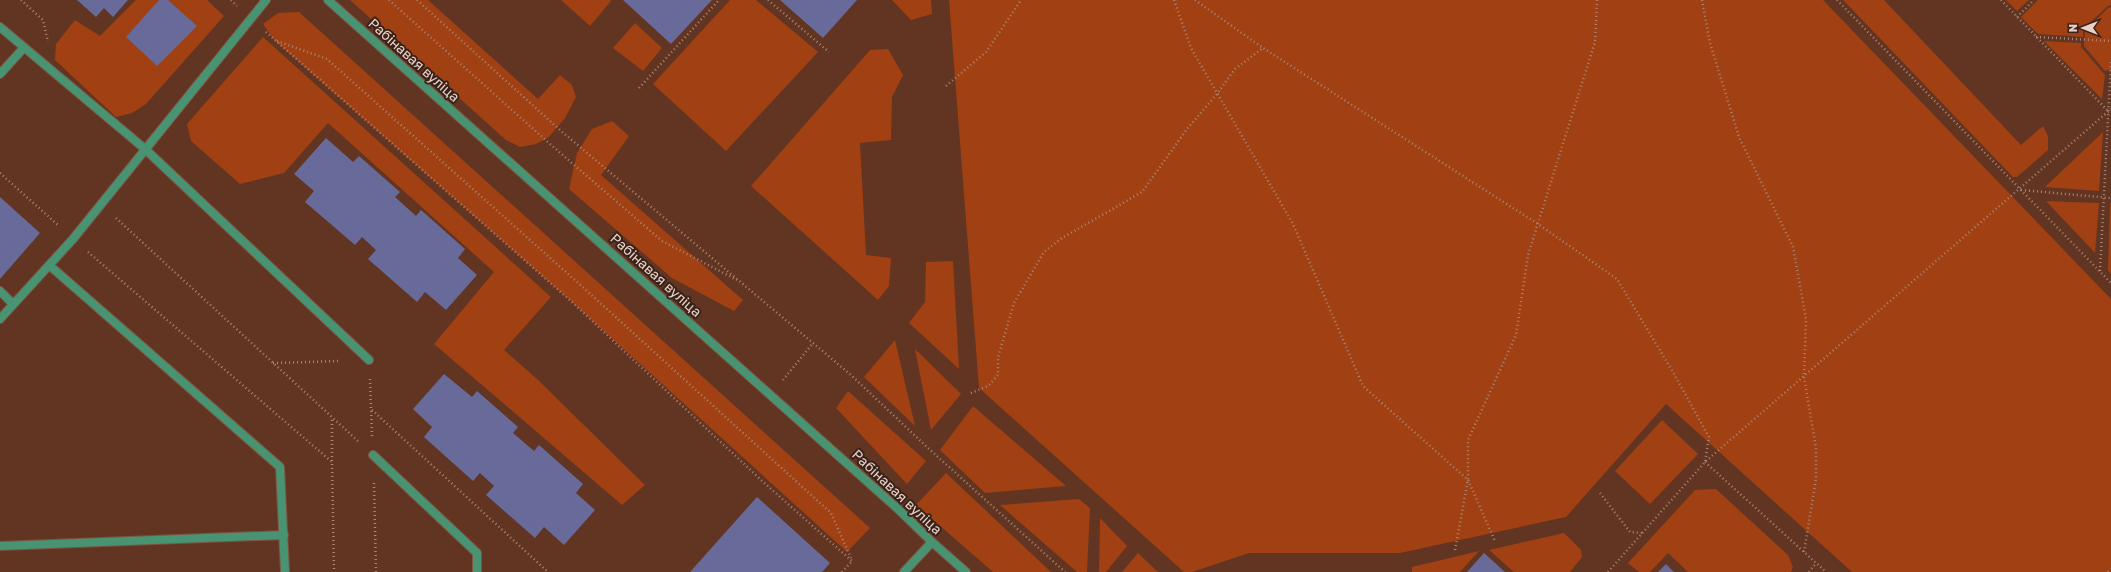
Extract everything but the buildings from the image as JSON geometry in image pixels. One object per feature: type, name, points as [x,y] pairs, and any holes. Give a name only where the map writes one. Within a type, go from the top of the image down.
[{"type":"street","points":[[0,319],[73,239],[266,0]]},
{"type":"street","name":"Рабінавая вуліца","points":[[328,0],[771,395],[966,572]]},
{"type":"street","points":[[0,27],[145,149],[369,360]]},
{"type":"street","points":[[0,74],[20,52]]},
{"type":"street","points":[[48,265],[280,467],[285,572]]},
{"type":"street","points":[[0,292],[13,304]]},
{"type":"street","points":[[373,455],[477,553],[477,572]]},
{"type":"street","points":[[0,546],[284,535]]},
{"type":"street","points":[[904,572],[932,542]]},
{"type":"path","points":[[20,0],[43,20],[50,48],[47,66]]},
{"type":"path","points":[[231,0],[574,303],[761,480],[852,560]]},
{"type":"path","points":[[389,0],[550,144],[662,241],[742,283]]},
{"type":"path","points":[[417,0],[561,131],[851,375],[936,456],[1065,572]]},
{"type":"path","points":[[639,88],[719,0]]},
{"type":"path","points":[[768,0],[829,52]]},
{"type":"path","points":[[946,86],[986,52],[1021,0]]},
{"type":"path","points":[[1174,0],[1191,48],[1293,224],[1363,386],[1468,480],[1495,541]]},
{"type":"path","points":[[1195,0],[1263,48],[1538,224],[1617,279],[1673,372],[1709,437],[1705,462]]},
{"type":"path","points":[[1454,550],[1468,480],[1468,440],[1516,335],[1528,255],[1595,42],[1597,0]]},
{"type":"path","points":[[1702,0],[1710,43],[1739,137],[1793,246],[1806,319],[1804,377],[1816,448],[1816,479],[1804,552]]},
{"type":"path","points":[[1837,0],[2111,283]]},
{"type":"path","points":[[2001,0],[2108,111]]},
{"type":"path","points":[[2017,17],[2034,0]]},
{"type":"path","points":[[2036,37],[2111,41]]},
{"type":"path","points":[[275,40],[327,59],[586,290],[831,513],[852,560]]},
{"type":"path","points":[[971,392],[988,386],[998,375],[998,357],[1014,303],[1044,252],[1062,238],[1142,192],[1187,129],[1217,94],[1235,69],[1263,48]]},
{"type":"path","points":[[2100,271],[2111,61]]},
{"type":"path","points":[[1610,571],[1705,462],[2020,190],[2111,109]]},
{"type":"path","points":[[0,173],[73,239],[332,462]]},
{"type":"path","points":[[2020,190],[2111,198]]},
{"type":"path","points":[[110,223],[115,218],[373,455]]},
{"type":"path","points":[[771,395],[813,343]]},
{"type":"path","points":[[273,362],[369,360]]},
{"type":"path","points":[[372,410],[548,572]]},
{"type":"path","points":[[332,417],[334,572]]},
{"type":"path","points":[[1705,462],[1826,572]]},
{"type":"path","points":[[1600,493],[1630,532],[1642,533]]},
{"type":"path","points":[[842,572],[852,560]]},
{"type":"path","points":[[1809,572],[1816,563]]},
{"type":"path","points":[[2108,572],[2111,569]]},
{"type":"shaded area","points":[[136,0],[207,0],[224,16],[146,104],[132,113],[116,117],[55,60],[56,44],[75,20],[100,36]]},
{"type":"shaded area","points":[[350,0],[428,0],[538,99],[560,75],[572,85],[576,97],[565,118],[549,137],[536,144],[520,147],[506,140]]},
{"type":"shaded area","points":[[561,0],[610,0],[611,1],[590,26]]},
{"type":"shaded area","points":[[730,0],[756,0],[818,52],[726,151],[653,84]]},
{"type":"shaded area","points":[[892,0],[931,0],[932,14],[911,20]]},
{"type":"shaded area","points":[[949,0],[1823,0],[2111,299],[2111,572],[1852,572],[1666,404],[1566,517],[1400,553],[1249,553],[1192,572],[1184,572],[979,388]]},
{"type":"shaded area","points":[[1843,0],[1884,0],[2021,145],[2043,126],[2048,136],[2048,150],[2017,177],[2013,177]]},
{"type":"shaded area","points":[[2006,0],[2029,0],[2017,11]]},
{"type":"shaded area","points":[[2038,0],[2111,0],[2111,5],[2083,29],[2083,37],[2038,34],[2021,17]]},
{"type":"shaded area","points":[[2111,7],[2111,70],[2105,71],[2084,46],[2085,31],[2108,8]]},
{"type":"shaded area","points":[[299,12],[870,528],[847,552],[573,303],[275,41],[263,24],[278,13]]},
{"type":"shaded area","points":[[635,23],[662,48],[643,71],[613,48]]},
{"type":"shaded area","points":[[263,37],[551,297],[504,350],[536,378],[645,485],[622,505],[434,344],[494,272],[328,123],[284,173],[240,184],[191,141],[187,124]]},
{"type":"shaded area","points":[[2044,41],[2081,43],[2081,47],[2105,75],[2102,99]]},
{"type":"shaded area","points":[[888,49],[903,75],[892,97],[891,140],[860,143],[866,255],[891,258],[889,286],[878,300],[751,186],[870,50]]},
{"type":"shaded area","points":[[612,121],[629,136],[601,175],[743,300],[734,311],[672,278],[569,189],[577,153],[592,129]]},
{"type":"shaded area","points":[[2103,132],[2099,191],[2045,187]]},
{"type":"shaded area","points":[[2046,201],[2099,203],[2095,253]]},
{"type":"shaded area","points":[[2111,203],[2111,274],[2108,270]]},
{"type":"shaded area","points":[[953,261],[959,369],[909,323],[925,302],[926,262]]},
{"type":"shaded area","points":[[895,340],[915,426],[864,377]]},
{"type":"shaded area","points":[[915,349],[961,394],[931,430]]},
{"type":"shaded area","points":[[848,391],[926,461],[907,484],[836,408]]},
{"type":"shaded area","points":[[973,406],[1066,486],[985,493],[940,450]]},
{"type":"shaded area","points":[[1662,420],[1698,454],[1650,504],[1615,471]]},
{"type":"shaded area","points":[[946,473],[1051,572],[993,572],[916,505]]},
{"type":"shaded area","points":[[1716,489],[1788,555],[1793,567],[1791,572],[1688,572],[1668,553],[1650,572],[1639,572],[1628,563],[1695,490]]},
{"type":"shaded area","points":[[1079,499],[1090,508],[1087,572],[1077,572],[1000,505]]},
{"type":"shaded area","points":[[1100,518],[1127,546],[1106,572],[1099,572]]},
{"type":"shaded area","points":[[1564,533],[1581,550],[1582,557],[1570,572],[1514,572],[1489,550]]},
{"type":"shaded area","points":[[1479,551],[1460,572],[1412,572],[1412,567]]},
{"type":"shaded area","points":[[1138,553],[1158,572],[1122,572]]}]
